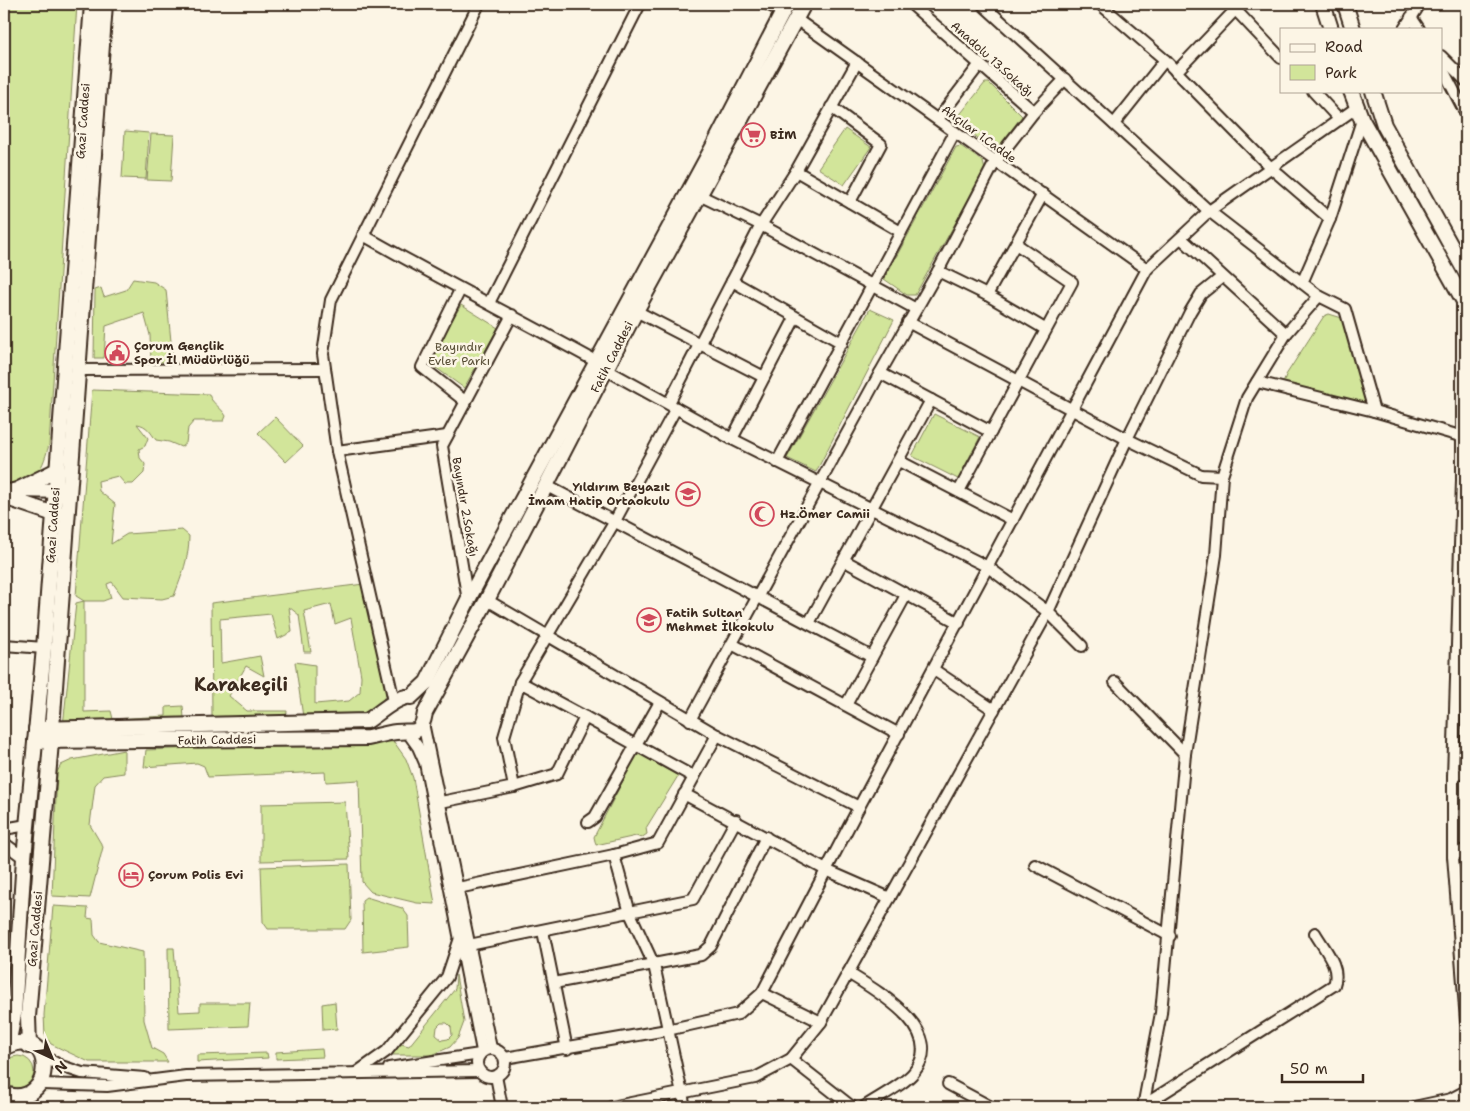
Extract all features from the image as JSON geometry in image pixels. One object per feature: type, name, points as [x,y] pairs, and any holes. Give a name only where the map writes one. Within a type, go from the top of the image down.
[{"type":"main road","name":"Gazi Caddesi","points":[[63,491],[57,470],[92,4]]},
{"type":"main road","name":"Gazi Caddesi","points":[[6,1047],[14,1014],[24,858],[44,648],[79,370],[105,4]]},
{"type":"main road","name":"Fatih Caddesi","points":[[36,735],[368,738],[417,730],[546,486],[601,366],[636,311],[804,4]]},
{"type":"main road","points":[[1323,4],[1331,28]]},
{"type":"main road","points":[[1345,4],[1353,28]]},
{"type":"main road","points":[[785,8],[796,19]]},
{"type":"main road","name":"Fatih Caddesi","points":[[52,735],[367,721],[405,696],[411,697],[427,682],[468,601],[601,366],[785,8]]},
{"type":"main road","points":[[1351,92],[1359,114],[1464,302]]},
{"type":"main road","points":[[1373,92],[1384,125],[1466,273]]},
{"type":"main road","points":[[4,495],[57,470]]},
{"type":"main road","points":[[18,490],[63,491]]},
{"type":"main road","points":[[4,495],[61,514]]},
{"type":"main road","name":"Gazi Caddesi","points":[[39,1088],[45,1069],[34,1050],[28,1016],[52,735],[61,514]]},
{"type":"main road","points":[[411,697],[422,704],[424,718]]},
{"type":"main road","points":[[392,704],[388,716],[391,725],[403,732]]},
{"type":"main road","points":[[6,1047],[22,1044],[34,1050]]},
{"type":"main road","points":[[5,1099],[24,1098],[39,1088]]},
{"type":"main road","points":[[30,1107],[39,1088]]},
{"type":"street","points":[[392,704],[337,450],[323,354],[331,300],[479,4]]},
{"type":"street","points":[[489,303],[640,4]]},
{"type":"street","points":[[767,4],[785,8]]},
{"type":"street","name":"Anadolu 13.Sokağı","points":[[911,4],[1034,112]]},
{"type":"street","points":[[982,4],[1208,211],[1319,296],[1345,309],[1374,411]]},
{"type":"street","points":[[1100,4],[1165,60],[1271,168],[1330,219]]},
{"type":"street","points":[[1405,28],[1418,5]]},
{"type":"street","points":[[1176,72],[1233,6],[1280,57]]},
{"type":"street","points":[[1411,17],[1418,28]]},
{"type":"street","name":"Ahçılar 1.Cadde","points":[[796,19],[1147,269]]},
{"type":"street","points":[[1442,57],[1466,81]]},
{"type":"street","points":[[1114,124],[1165,60]]},
{"type":"street","points":[[514,787],[504,737],[520,682],[615,521],[672,405],[699,344],[732,281],[761,226],[796,170],[857,62]]},
{"type":"street","points":[[938,120],[980,64]]},
{"type":"street","points":[[1442,68],[1466,114]]},
{"type":"street","points":[[690,720],[760,596],[908,322],[938,271],[995,162],[1034,112],[1065,79]]},
{"type":"street","points":[[1313,92],[1340,120]]},
{"type":"street","points":[[831,108],[881,144],[850,202]]},
{"type":"street","points":[[505,1058],[568,1049],[738,1014],[762,993],[859,806],[934,670],[1147,269],[1208,211],[1340,120],[1359,114]]},
{"type":"street","points":[[1302,283],[1330,219],[1359,114]]},
{"type":"street","points":[[777,462],[955,132]]},
{"type":"street","points":[[796,170],[902,232]]},
{"type":"street","points":[[987,295],[1043,194]]},
{"type":"street","points":[[699,195],[916,309]]},
{"type":"street","points":[[363,235],[460,290],[512,315],[732,439],[988,567],[1048,612],[1082,646]]},
{"type":"street","points":[[1181,238],[1286,334]]},
{"type":"street","points":[[958,491],[1072,282],[1016,244]]},
{"type":"street","points":[[938,271],[987,295],[1045,329]]},
{"type":"street","points":[[611,1107],[755,1078],[791,1060],[821,1022],[1048,612],[1127,439],[1190,312],[1201,294],[1222,277]]},
{"type":"street","points":[[732,281],[842,343]]},
{"type":"street","points":[[460,290],[422,366],[466,402]]},
{"type":"street","points":[[1144,1106],[1161,1013],[1170,936],[1184,754],[1216,555],[1222,476],[1248,398],[1286,334],[1319,296]]},
{"type":"street","points":[[1464,302],[1460,436],[1464,479],[1456,628],[1453,856],[1464,966],[1466,1021]]},
{"type":"street","points":[[636,311],[764,377]]},
{"type":"street","name":"Bayındır 2.Sokağı","points":[[468,601],[442,446],[512,315]]},
{"type":"street","points":[[732,439],[795,318]]},
{"type":"street","points":[[908,322],[1127,439],[1201,475],[1222,476]]},
{"type":"street","points":[[79,370],[324,368]]},
{"type":"street","points":[[880,373],[991,432]]},
{"type":"street","points":[[1257,382],[1374,411],[1460,436]]},
{"type":"street","points":[[810,623],[931,400]]},
{"type":"street","points":[[337,450],[447,436]]},
{"type":"street","points":[[898,461],[1013,520]]},
{"type":"street","points":[[546,486],[760,596],[872,657]]},
{"type":"street","points":[[845,561],[959,623]]},
{"type":"street","points":[[846,705],[906,595]]},
{"type":"street","points":[[487,600],[716,735],[859,806]]},
{"type":"street","points":[[1456,628],[1466,623]]},
{"type":"street","points":[[732,644],[899,734]]},
{"type":"street","points":[[4,645],[44,648]]},
{"type":"street","points":[[934,670],[994,710]]},
{"type":"street","points":[[520,682],[694,777]]},
{"type":"street","points":[[1115,682],[1184,754]]},
{"type":"street","points":[[588,822],[595,817],[660,702]]},
{"type":"street","points":[[441,802],[514,787],[557,774],[585,717]]},
{"type":"street","points":[[424,718],[469,946],[484,1051]]},
{"type":"street","points":[[403,732],[418,747],[425,764],[459,938],[484,1051]]},
{"type":"street","points":[[458,888],[614,855],[658,843],[716,735]]},
{"type":"street","points":[[1453,777],[1466,771]]},
{"type":"street","points":[[684,794],[736,820],[826,870],[890,898]]},
{"type":"street","points":[[469,946],[693,899],[736,820]]},
{"type":"street","points":[[4,829],[27,825]]},
{"type":"street","points":[[554,983],[701,955],[711,946],[766,837]]},
{"type":"street","points":[[4,843],[24,858]]},
{"type":"street","points":[[1453,856],[1466,849]]},
{"type":"street","points":[[614,855],[630,913],[654,965],[685,1107]]},
{"type":"street","points":[[1034,865],[1170,936]]},
{"type":"street","points":[[543,931],[568,1049]]},
{"type":"street","points":[[1144,1106],[1334,985],[1337,978],[1334,964],[1315,933]]},
{"type":"street","points":[[356,1074],[386,1051],[447,978],[459,938]]},
{"type":"street","points":[[848,973],[902,1010],[920,1036],[924,1047],[922,1059],[915,1072],[907,1080],[864,1107]]},
{"type":"street","points":[[762,993],[821,1022]]},
{"type":"street","points":[[34,1050],[61,1066],[82,1073],[168,1079]]},
{"type":"street","points":[[356,1074],[484,1051],[500,1051],[505,1058],[505,1067],[496,1076],[491,1078],[482,1075],[477,1067],[477,1058],[484,1051]]},
{"type":"street","points":[[791,1060],[852,1107]]},
{"type":"street","points":[[39,1088],[107,1086],[186,1076],[479,1071]]},
{"type":"street","points":[[496,1076],[502,1107]]},
{"type":"street","points":[[948,1084],[991,1107]]},
{"type":"street","points":[[1414,1107],[1452,1099],[1466,1091]]},
{"type":"green space","points":[[4,4],[77,4],[49,445],[43,464],[35,475],[30,479],[4,485]]},
{"type":"green space","points":[[985,83],[989,83],[1022,116],[995,149],[988,146],[959,123],[958,117]]},
{"type":"green space","points":[[845,129],[871,147],[844,185],[818,168]]},
{"type":"green space","points":[[125,131],[149,133],[146,179],[122,178]]},
{"type":"green space","points":[[151,134],[174,135],[171,181],[147,180]]},
{"type":"green space","points":[[961,146],[983,162],[985,170],[915,295],[907,295],[884,279],[956,147]]},
{"type":"green space","points":[[133,279],[154,282],[166,290],[173,362],[151,362],[150,335],[144,313],[106,326],[104,358],[94,358],[95,290],[101,288],[104,297],[126,290]]},
{"type":"green space","name":"Bayındır Evler Parkı","points":[[461,305],[498,328],[464,388],[428,362]]},
{"type":"green space","points":[[870,309],[894,320],[816,472],[787,458]]},
{"type":"green space","points":[[1329,314],[1342,318],[1366,404],[1283,384],[1286,375],[1324,316]]},
{"type":"green space","points":[[92,390],[209,394],[226,416],[224,421],[194,421],[188,428],[186,443],[181,447],[169,442],[156,440],[146,428],[137,424],[148,438],[145,446],[139,449],[140,458],[145,464],[144,473],[133,484],[125,484],[118,476],[98,481],[99,491],[115,504],[111,544],[127,534],[182,530],[189,536],[186,559],[174,596],[162,599],[123,597],[112,582],[107,584],[111,598],[103,601],[84,601],[76,596]]},
{"type":"green space","points":[[934,414],[980,437],[958,479],[912,456]]},
{"type":"green space","points":[[275,417],[303,446],[286,462],[258,433]]},
{"type":"green space","points":[[364,584],[388,691],[382,701],[363,713],[351,716],[303,717],[295,662],[315,665],[315,704],[349,701],[360,692],[361,676],[351,618],[335,624],[331,604],[304,611],[311,652],[304,652],[299,615],[289,607],[292,632],[278,639],[271,614],[220,619],[221,663],[260,656],[264,676],[246,666],[229,696],[247,711],[287,711],[286,719],[212,717],[211,603]]},
{"type":"green space","points":[[84,601],[84,712],[111,711],[113,719],[166,716],[166,707],[183,706],[184,718],[63,726],[76,603]]},
{"type":"green space","points":[[378,741],[394,742],[406,759],[413,778],[435,904],[417,903],[371,892],[362,882],[359,780],[326,782],[325,772],[208,777],[204,766],[197,763],[144,767],[146,750]]},
{"type":"green space","points":[[124,750],[124,773],[103,776],[95,785],[90,825],[103,847],[90,898],[52,896],[57,772],[61,765],[72,760]]},
{"type":"green space","points":[[640,754],[678,776],[646,828],[647,834],[641,838],[636,836],[596,845],[594,837],[635,757]]},
{"type":"green space","points":[[345,802],[349,859],[261,861],[261,804]]},
{"type":"green space","points":[[349,864],[351,920],[345,929],[268,929],[263,922],[261,867]]},
{"type":"green space","points":[[366,897],[402,908],[408,916],[409,947],[363,952],[362,900]]},
{"type":"green space","points":[[53,906],[88,908],[87,918],[93,919],[94,935],[99,942],[143,952],[144,1020],[152,1048],[163,1054],[168,1062],[89,1062],[51,1044],[45,1035],[44,1015]]},
{"type":"green space","points":[[168,948],[174,948],[179,1012],[200,1011],[200,1003],[250,1003],[248,1026],[169,1029]]},
{"type":"green space","points":[[456,975],[464,1022],[458,1038],[450,1047],[432,1055],[389,1055],[401,1044],[409,1046],[455,989]],"holes":[[[441,1023],[447,1023],[451,1027],[452,1035],[448,1039],[442,1040],[436,1035],[437,1027]]]},
{"type":"green space","points":[[335,1002],[337,1029],[323,1030],[322,1004]]},
{"type":"green space","points":[[322,1049],[323,1057],[276,1059],[276,1052]]},
{"type":"green space","points":[[267,1053],[268,1058],[197,1062],[197,1055]]},
{"type":"green space","points":[[18,1056],[29,1061],[34,1072],[29,1083],[18,1088],[7,1083],[2,1072],[7,1061]]},
{"type":"place","name":"BİM","points":[[753,135]]},
{"type":"place","name":"Çorum Gençlik Spor İl Müdürlüğü","points":[[117,353]]},
{"type":"place","name":"Yıldırım Beyazıt İmam Hatip Ortaokulu","points":[[688,494]]},
{"type":"place","name":"Hz.Ömer Camii","points":[[762,514]]},
{"type":"place","name":"Fatih Sultan Mehmet İlkokulu","points":[[649,620]]},
{"type":"place","name":"Çorum Polis Evi","points":[[131,875]]},
{"type":"district","name":"Karakeçili","points":[[241,685]]}]
